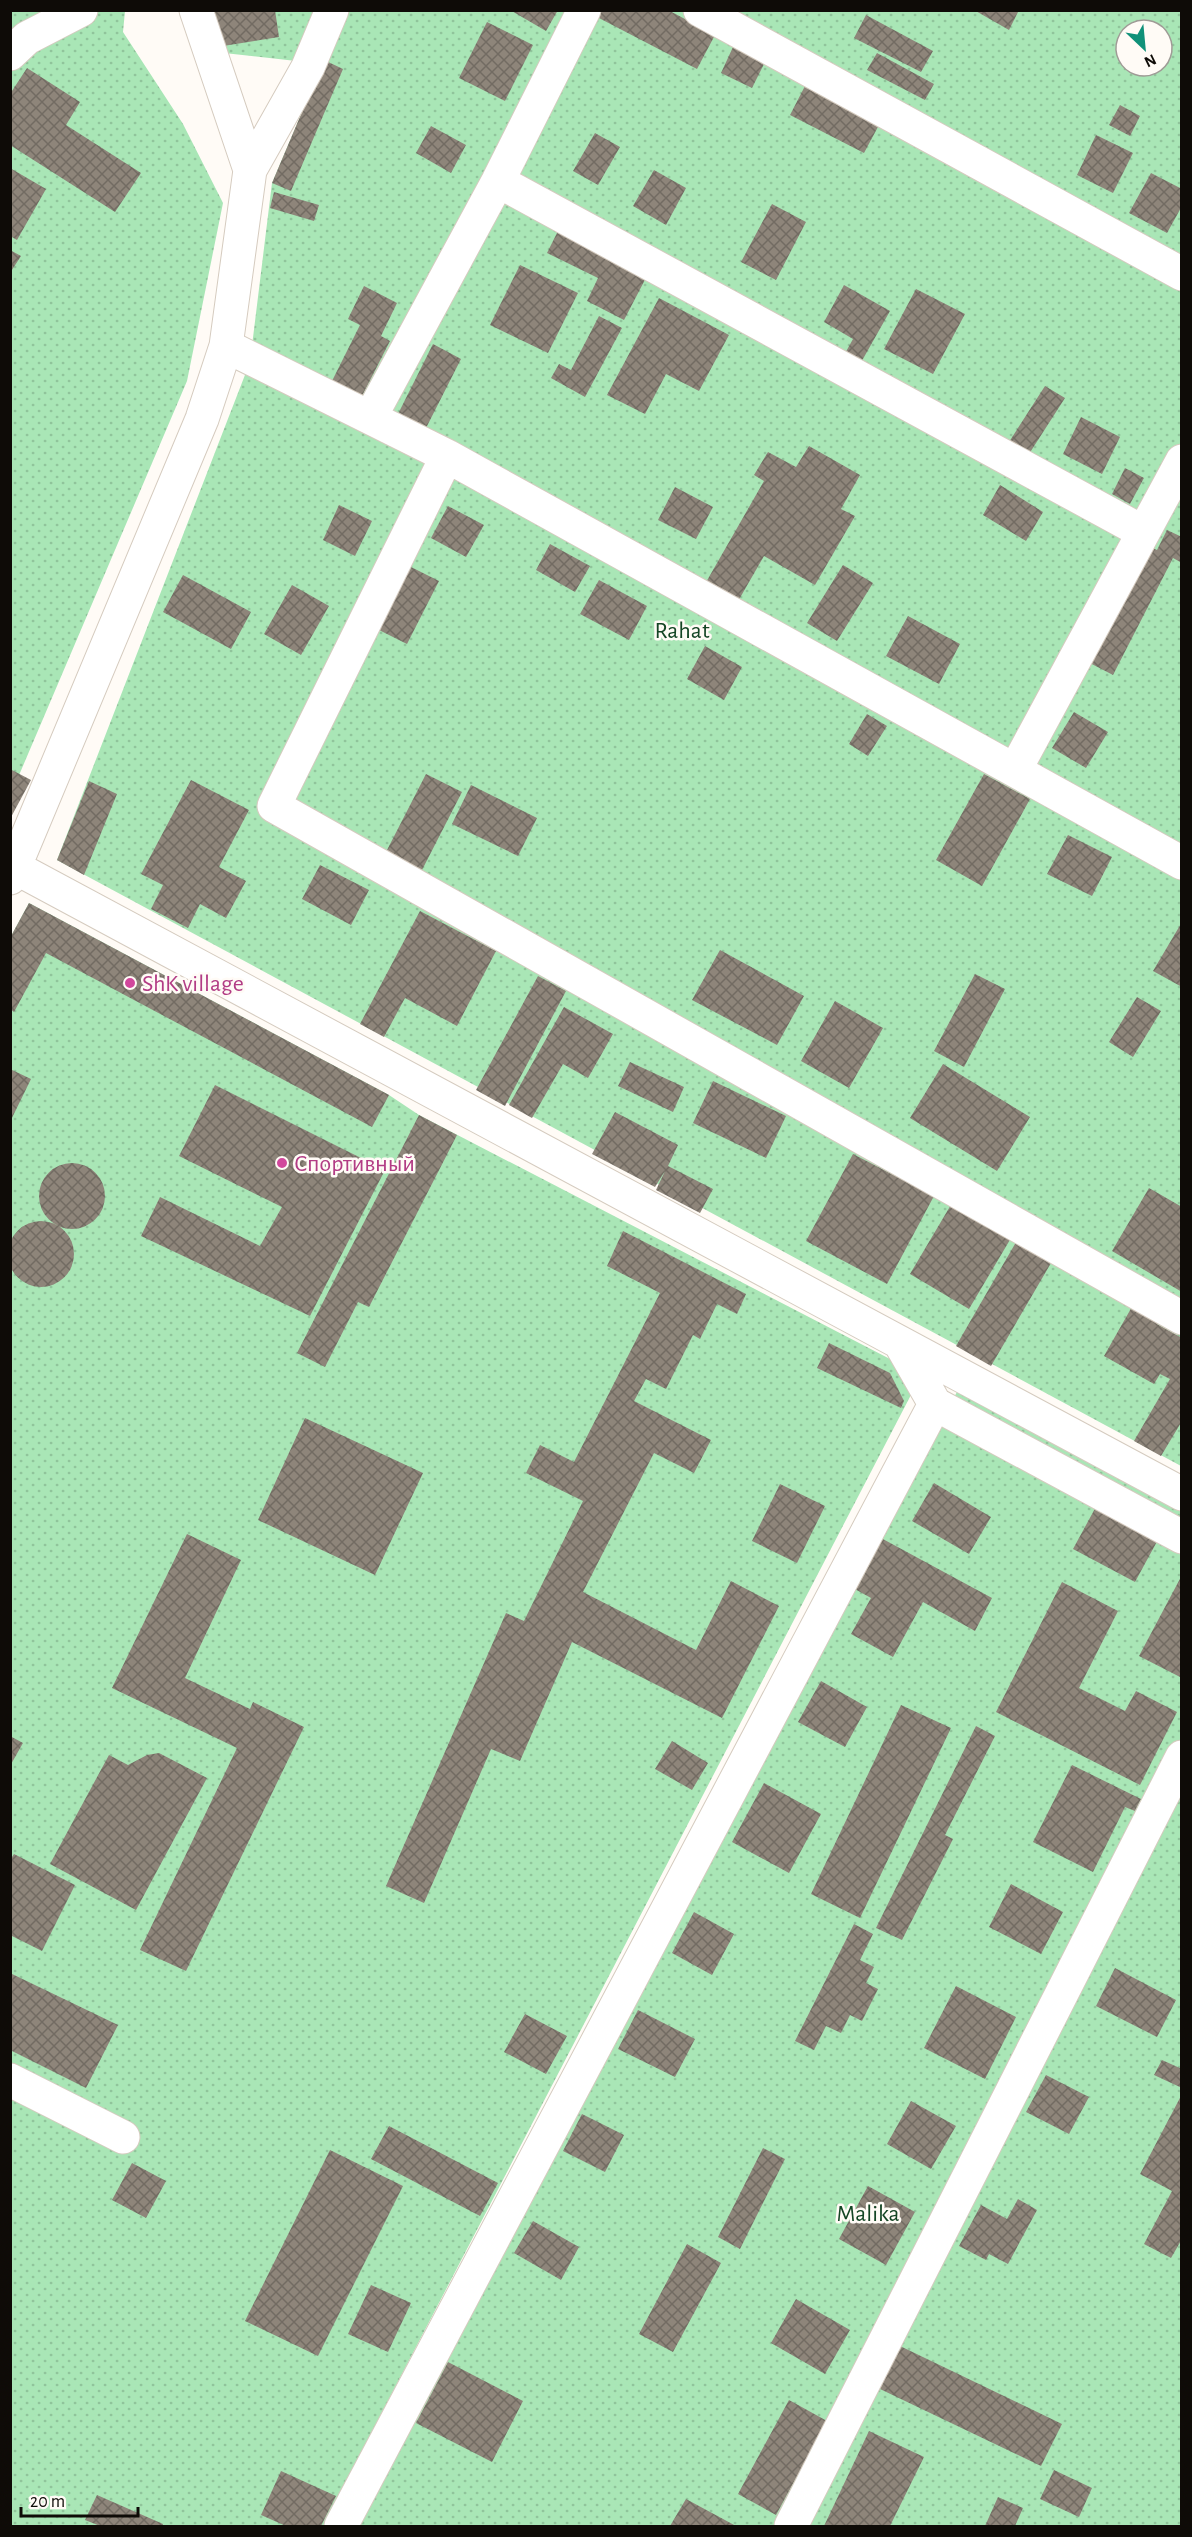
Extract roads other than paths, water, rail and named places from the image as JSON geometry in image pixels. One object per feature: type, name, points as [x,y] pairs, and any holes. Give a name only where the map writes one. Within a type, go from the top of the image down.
[{"type":"street","points":[[10,54],[27,38],[81,10]]},
{"type":"street","points":[[196,10],[250,170]]},
{"type":"street","points":[[332,10],[308,66],[250,170],[226,346],[202,419],[13,873],[1182,1494]]},
{"type":"street","points":[[371,416],[498,181],[584,10]]},
{"type":"street","points":[[700,10],[1182,274]]},
{"type":"street","points":[[498,181],[1143,532]]},
{"type":"street","points":[[226,346],[371,416],[447,456],[1182,863]]},
{"type":"street","points":[[447,456],[274,806],[1182,1318]]},
{"type":"street","points":[[1015,770],[1182,461]]},
{"type":"street","points":[[900,1343],[935,1404],[1182,1537]]},
{"type":"street","points":[[341,2526],[935,1404]]},
{"type":"street","points":[[791,2526],[1182,1757]]},
{"type":"street","points":[[10,2080],[123,2137]]},
{"type":"place","name":"ShK village","points":[[130,983]]},
{"type":"place","name":"Спортивный","points":[[282,1163]]},
{"type":"park label","name":"Rahat","points":[[682,630]]},
{"type":"park label","name":"Malika","points":[[868,2213]]}]
